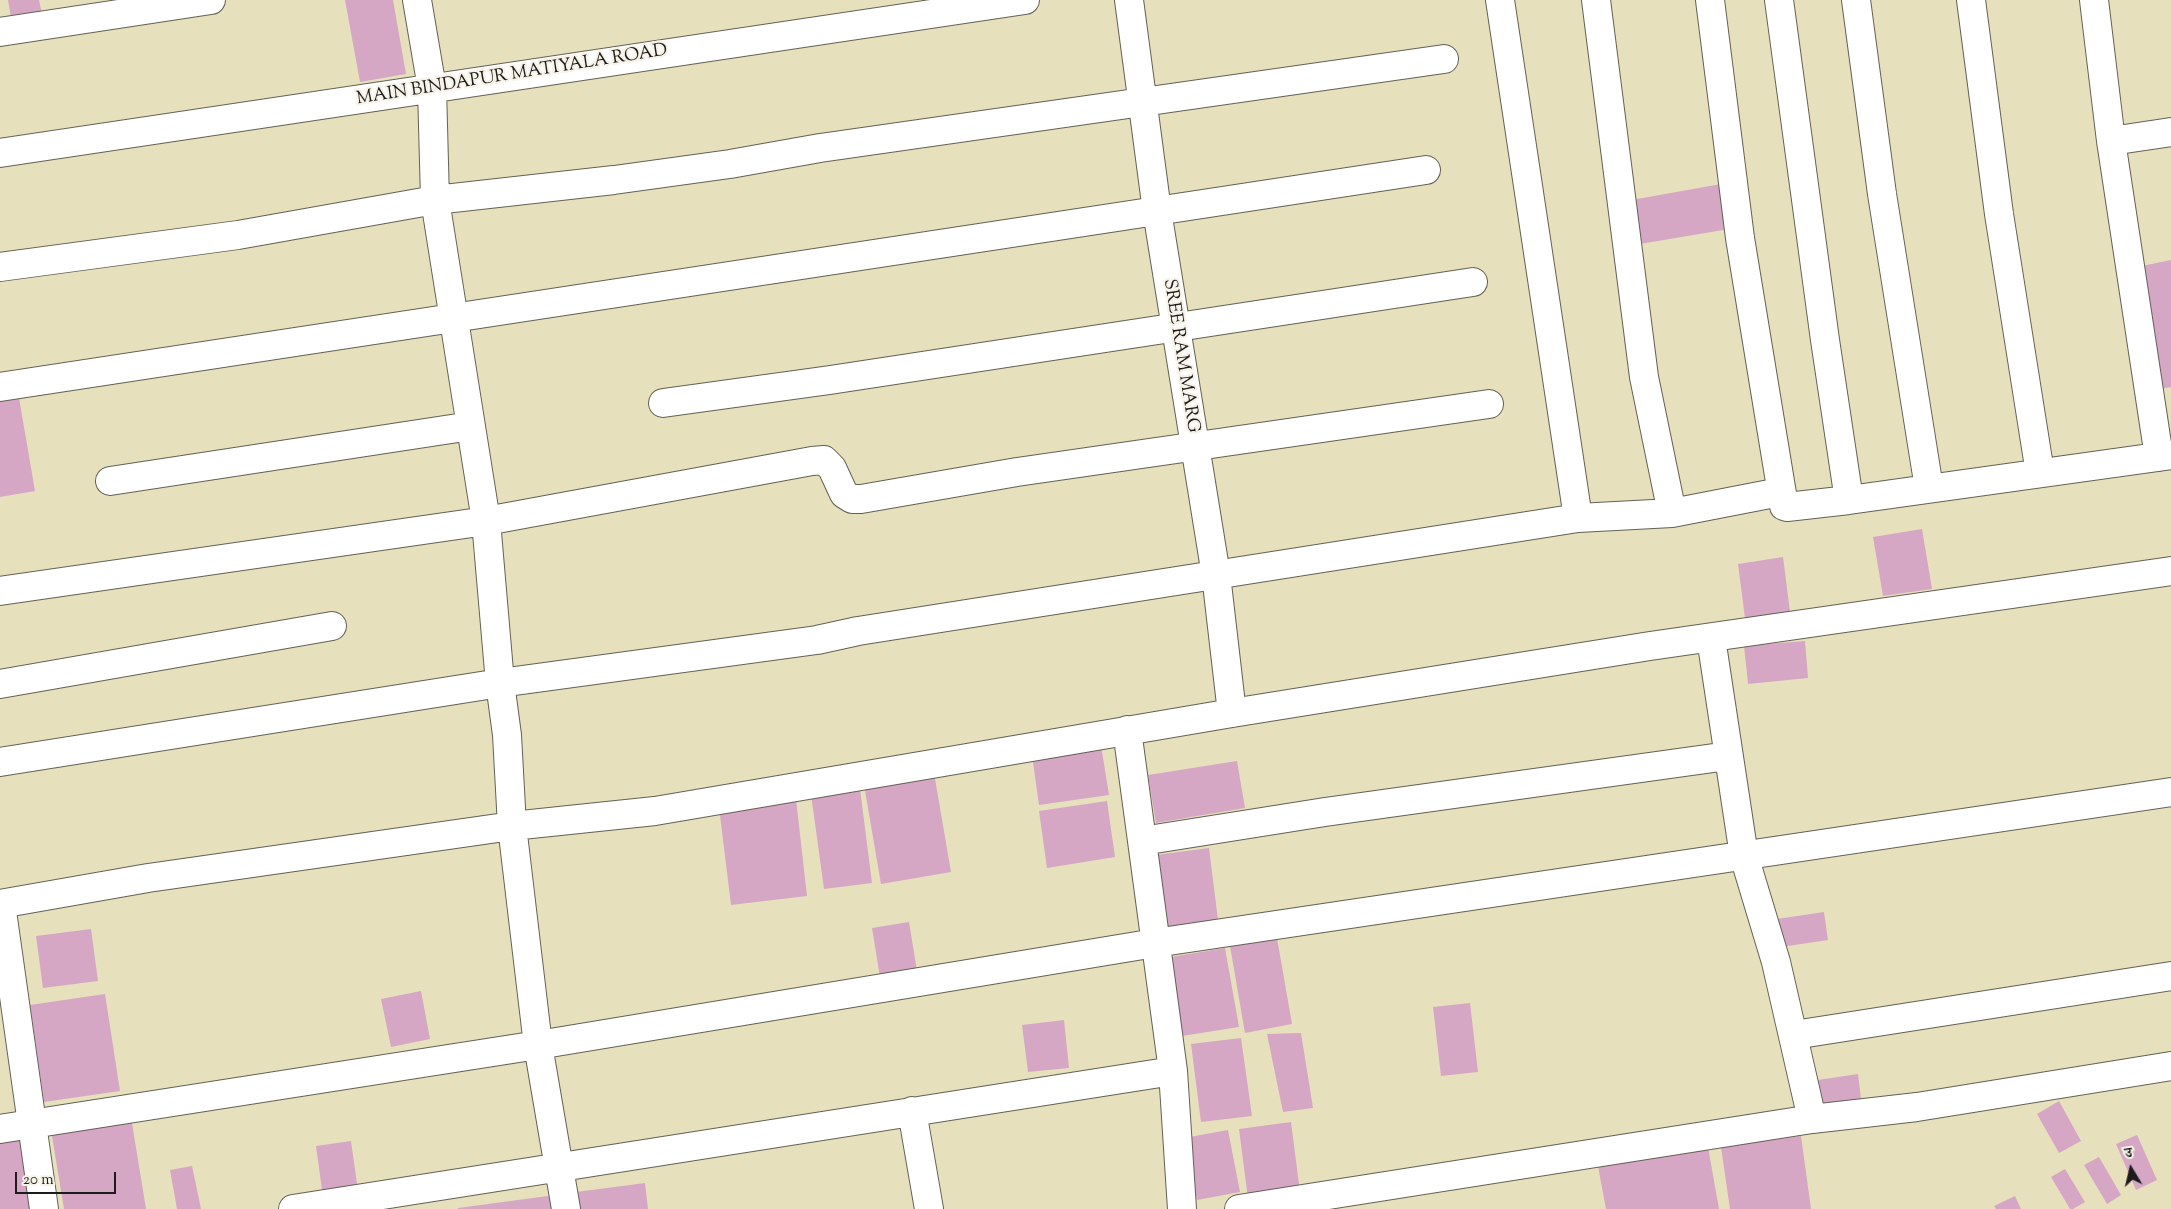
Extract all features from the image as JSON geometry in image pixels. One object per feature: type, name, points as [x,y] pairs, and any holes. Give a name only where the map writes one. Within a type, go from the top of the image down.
[{"type":"street","points":[[0,32],[212,0]]},
{"type":"street","points":[[417,0],[432,88],[435,200],[486,521],[500,684],[507,735],[512,826],[538,1046],[566,1209]]},
{"type":"street","name":"MAIN BINDAPUR MATIYALA ROAD","points":[[0,153],[1025,0]]},
{"type":"street","name":"SREE RAM MARG","points":[[1129,0],[1157,211],[1216,575],[1232,713]]},
{"type":"street","points":[[1500,0],[1578,518]]},
{"type":"street","points":[[1596,0],[1644,376],[1672,513]]},
{"type":"street","points":[[1710,0],[1740,238],[1780,492],[1782,502],[1787,508],[2165,456],[2110,141],[2094,0]]},
{"type":"street","points":[[1779,0],[1825,340],[1850,500]]},
{"type":"street","points":[[1856,0],[1882,194],[1929,488]]},
{"type":"street","points":[[1970,0],[1999,214],[2040,472]]},
{"type":"street","points":[[0,267],[238,235],[435,200],[624,179],[730,164],[820,148],[1444,59]]},
{"type":"street","points":[[2110,141],[2171,132]]},
{"type":"street","points":[[0,387],[1426,170]]},
{"type":"street","points":[[663,403],[830,380],[1473,282]]},
{"type":"street","points":[[0,591],[486,521],[812,461],[824,460],[832,468],[844,494],[852,499],[861,499],[1017,472],[1489,404]]},
{"type":"street","points":[[110,481],[471,426]]},
{"type":"street","points":[[0,762],[500,684],[817,640],[858,631],[1578,518],[1672,513],[1780,492]]},
{"type":"street","points":[[44,1209],[0,904],[148,878],[512,826],[655,811],[1127,730],[1650,646],[2171,571]]},
{"type":"street","points":[[0,684],[332,626]]},
{"type":"street","points":[[1711,638],[1744,856],[1776,962],[1812,1119]]},
{"type":"street","points":[[1127,730],[1173,1071],[1182,1209]]},
{"type":"street","points":[[1142,841],[1325,812],[1728,756]]},
{"type":"street","points":[[0,1129],[538,1046],[1155,943],[2171,792]]},
{"type":"street","points":[[1794,1035],[2171,976]]},
{"type":"street","points":[[1238,1209],[1812,1119],[1916,1107],[2171,1066]]},
{"type":"street","points":[[293,1209],[1173,1071]]},
{"type":"street","points":[[912,1112],[929,1209]]},
{"type":"building","points":[[8,0],[39,0],[44,24],[13,29]]},
{"type":"building","points":[[345,0],[393,0],[406,74],[360,82]]},
{"type":"building","points":[[1721,184],[1729,229],[1634,245],[1626,201]]},
{"type":"building","points":[[2171,260],[2171,387],[2160,389],[2137,267]]},
{"type":"building","points":[[18,392],[35,491],[0,497],[0,395]]},
{"type":"building","points":[[1922,529],[1932,589],[1883,596],[1873,537]]},
{"type":"building","points":[[1783,557],[1790,612],[1745,618],[1738,564]]},
{"type":"building","points":[[1805,641],[1808,678],[1748,684],[1744,646]]},
{"type":"building","points":[[1101,745],[1109,795],[1039,805],[1032,755]]},
{"type":"building","points":[[1237,761],[1245,808],[1156,823],[1148,775]]},
{"type":"building","points":[[933,767],[951,872],[881,884],[863,779]]},
{"type":"building","points":[[859,781],[872,883],[824,889],[810,787]]},
{"type":"building","points":[[796,799],[807,896],[731,905],[719,807]]},
{"type":"building","points":[[1107,801],[1115,857],[1047,868],[1039,811]]},
{"type":"building","points":[[1209,848],[1219,928],[1158,936],[1148,856]]},
{"type":"building","points":[[1824,912],[1828,940],[1781,947],[1777,919]]},
{"type":"building","points":[[909,922],[917,971],[880,977],[872,928]]},
{"type":"building","points":[[91,929],[98,981],[43,988],[36,936]]},
{"type":"building","points":[[1277,938],[1292,1024],[1245,1033],[1230,946]]},
{"type":"building","points":[[1225,948],[1239,1027],[1182,1036],[1171,957]]},
{"type":"building","points":[[421,991],[430,1039],[391,1047],[381,999]]},
{"type":"building","points":[[105,994],[120,1091],[44,1102],[30,1005]]},
{"type":"building","points":[[1470,1003],[1478,1072],[1441,1076],[1433,1007]]},
{"type":"building","points":[[1064,1020],[1069,1068],[1028,1072],[1022,1025]]},
{"type":"building","points":[[1301,1033],[1313,1108],[1283,1112],[1267,1034]]},
{"type":"building","points":[[1241,1038],[1252,1116],[1201,1122],[1191,1044]]},
{"type":"building","points":[[1858,1074],[1862,1107],[1816,1114],[1811,1081]]},
{"type":"building","points":[[2059,1101],[2081,1141],[2059,1153],[2037,1114]]},
{"type":"building","points":[[131,1117],[146,1209],[64,1209],[51,1130]]},
{"type":"building","points":[[1291,1122],[1300,1192],[1248,1199],[1239,1129]]},
{"type":"building","points":[[1228,1130],[1240,1192],[1197,1200],[1184,1138]]},
{"type":"building","points":[[2137,1135],[2157,1180],[2136,1190],[2116,1144]]},
{"type":"building","points":[[1801,1136],[1811,1209],[1730,1209],[1721,1147]]},
{"type":"building","points":[[26,1139],[37,1209],[0,1209],[0,1143]]},
{"type":"building","points":[[351,1141],[358,1191],[323,1197],[316,1146]]},
{"type":"building","points":[[1708,1147],[1719,1209],[1606,1209],[1598,1166]]},
{"type":"building","points":[[2099,1157],[2121,1195],[2107,1204],[2084,1165]]},
{"type":"building","points":[[192,1166],[201,1209],[177,1209],[170,1170]]},
{"type":"building","points":[[2065,1169],[2085,1202],[2073,1209],[2070,1209],[2051,1177]]},
{"type":"building","points":[[645,1183],[648,1209],[578,1209],[576,1192]]},
{"type":"building","points":[[563,1194],[565,1209],[458,1209],[458,1208]]},
{"type":"building","points":[[2015,1196],[2021,1209],[1996,1209],[1994,1206]]}]
